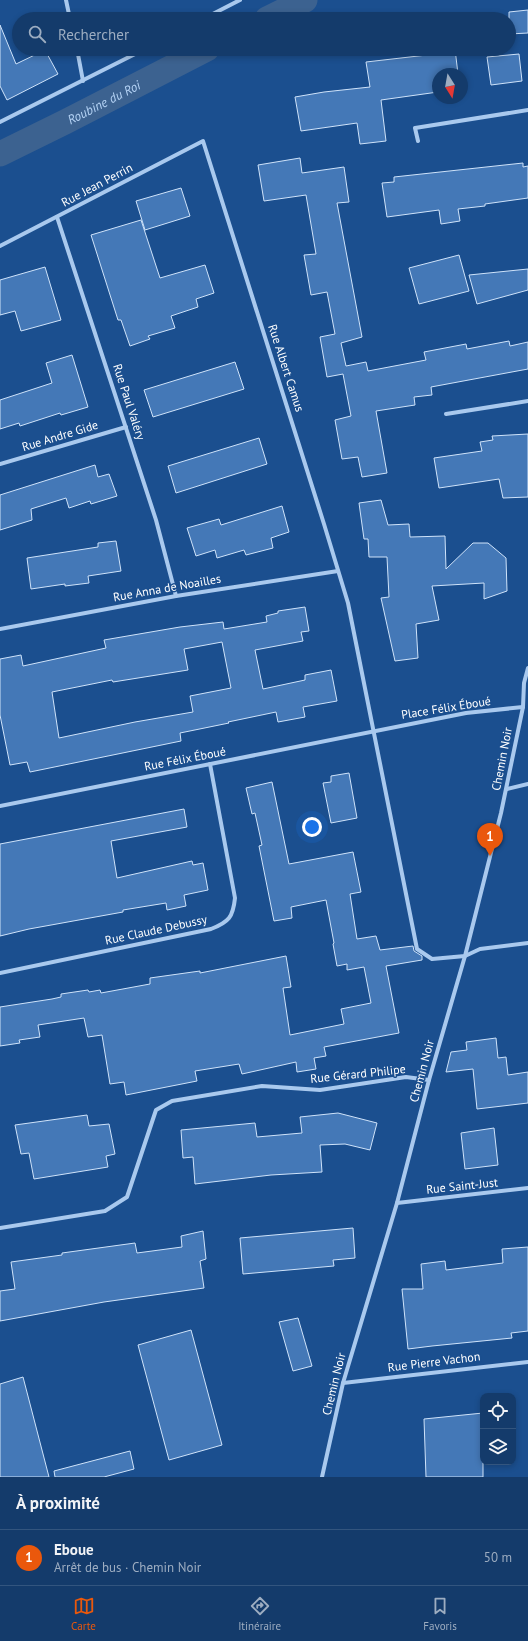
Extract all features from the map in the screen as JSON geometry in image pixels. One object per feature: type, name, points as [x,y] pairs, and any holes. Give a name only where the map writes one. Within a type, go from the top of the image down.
[{"type":"street","points":[[66,0],[69,12]]},
{"type":"street","points":[[217,12],[240,0]]},
{"type":"street","points":[[78,56],[83,81]]},
{"type":"street","points":[[0,122],[131,56]]},
{"type":"street","points":[[418,142],[415,128],[528,110]]},
{"type":"street","name":"Rue Jean Perrin","points":[[0,246],[203,140]]},
{"type":"street","name":"Rue Albert Camus","points":[[203,140],[348,603],[416,949],[432,959],[465,956],[480,949],[528,943]]},
{"type":"street","name":"Rue Paul Valéry","points":[[57,217],[156,520],[176,596]]},
{"type":"street","points":[[446,414],[528,401]]},
{"type":"street","name":"Rue Andre Gide","points":[[0,464],[126,426]]},
{"type":"street","name":"Rue Anna de Noailles","points":[[0,629],[176,596],[338,572]]},
{"type":"street","name":"Chemin Noir","points":[[322,1477],[343,1383],[397,1203],[429,1080],[465,956],[507,789],[528,668]]},
{"type":"street","name":"Place Félix Éboué","points":[[373,731],[466,713],[522,707]]},
{"type":"street","name":"Rue Félix Éboué","points":[[0,806],[373,731]]},
{"type":"street","name":"Rue Claude Debussy","points":[[0,973],[211,929],[224,924],[233,913],[235,898],[210,764]]},
{"type":"street","points":[[507,789],[528,784]]},
{"type":"street","name":"Rue Gérard Philipe","points":[[0,1228],[105,1211],[127,1197],[156,1110],[172,1101],[262,1086],[320,1090],[406,1077],[429,1080]]},
{"type":"street","name":"Rue Saint-Just","points":[[397,1203],[528,1188]]},
{"type":"street","name":"Rue Pierre Vachon","points":[[343,1383],[528,1362]]},
{"type":"building","points":[[528,10],[528,33],[516,34],[516,12],[509,12]]},
{"type":"building","points":[[0,25],[16,64],[33,56],[48,56],[58,74],[7,100],[0,86]]},
{"type":"building","points":[[516,54],[519,54],[522,81],[491,85],[487,57],[516,56]]},
{"type":"building","points":[[418,56],[456,56],[457,68],[432,68],[432,93],[381,100],[386,141],[360,144],[357,123],[301,131],[295,97],[370,87],[366,62]]},
{"type":"building","points":[[300,158],[302,173],[344,167],[349,202],[337,203],[362,337],[341,343],[346,366],[366,362],[368,371],[426,360],[424,352],[466,344],[467,349],[509,341],[510,346],[528,342],[528,369],[431,387],[432,395],[414,397],[415,405],[376,411],[387,473],[362,477],[358,457],[342,459],[335,420],[351,416],[343,374],[327,377],[320,337],[335,334],[327,292],[311,295],[304,255],[316,254],[306,195],[264,201],[258,165]]},
{"type":"building","points":[[523,163],[523,167],[528,166],[528,198],[485,204],[485,206],[458,209],[460,221],[441,224],[439,210],[387,217],[382,183],[394,182],[394,177]]},
{"type":"building","points":[[181,188],[190,216],[145,230],[136,201]]},
{"type":"building","points":[[141,220],[160,278],[205,265],[214,293],[196,299],[198,307],[171,316],[175,328],[148,336],[150,339],[130,346],[121,320],[118,320],[91,235]]},
{"type":"building","points":[[459,255],[469,291],[419,304],[409,268]]},
{"type":"building","points":[[45,267],[61,320],[21,331],[15,311],[0,315],[0,280]]},
{"type":"building","points":[[528,269],[528,290],[477,304],[469,275]]},
{"type":"building","points":[[72,355],[88,407],[61,415],[60,413],[20,426],[19,423],[0,429],[0,400],[52,383],[46,363]]},
{"type":"building","points":[[235,362],[244,389],[153,417],[144,390]]},
{"type":"building","points":[[528,434],[528,497],[503,498],[499,479],[439,488],[434,458],[482,451],[480,442],[493,440],[492,436]]},
{"type":"building","points":[[259,438],[267,464],[176,493],[168,466]]},
{"type":"building","points":[[95,465],[98,477],[109,474],[117,496],[91,504],[90,501],[69,508],[66,498],[31,509],[32,520],[0,530],[0,495]]},
{"type":"building","points":[[381,500],[388,525],[409,524],[410,537],[445,536],[446,569],[473,543],[488,543],[506,558],[507,591],[484,599],[484,583],[432,586],[439,620],[416,624],[418,658],[395,661],[381,598],[389,597],[387,557],[369,557],[368,539],[364,539],[359,503]]},
{"type":"building","points":[[282,506],[289,532],[271,538],[273,548],[246,555],[244,550],[217,558],[215,550],[196,556],[187,528],[219,519],[221,525]]},
{"type":"building","points":[[116,541],[121,571],[88,576],[89,583],[65,586],[65,584],[31,589],[27,558],[98,547],[98,543]]},
{"type":"building","points":[[305,607],[309,631],[301,632],[303,641],[255,650],[263,689],[305,680],[305,675],[331,670],[337,701],[303,707],[305,717],[278,722],[276,712],[180,733],[181,741],[30,772],[27,762],[10,765],[0,715],[0,659],[21,655],[23,666],[106,648],[104,640],[180,627],[223,622],[224,629],[267,622],[266,616],[278,613],[278,611]],"holes":[[[222,642],[231,688],[190,696],[193,712],[135,722],[59,738],[52,692],[112,680],[113,682],[188,670],[184,649]]]},
{"type":"building","points":[[349,773],[357,818],[331,823],[323,783],[331,782],[331,776]]},
{"type":"building","points":[[272,782],[289,864],[353,852],[361,892],[350,894],[357,939],[376,936],[380,950],[413,946],[414,951],[422,956],[422,960],[386,966],[399,1033],[324,1047],[326,1056],[314,1058],[316,1069],[297,1072],[296,1062],[242,1074],[239,1064],[195,1071],[197,1081],[126,1095],[124,1082],[110,1084],[102,1035],[88,1037],[84,1018],[38,1025],[40,1037],[19,1040],[20,1043],[0,1046],[0,1007],[52,999],[61,997],[61,994],[88,990],[89,992],[100,990],[101,993],[150,984],[150,978],[200,971],[200,973],[286,956],[291,987],[283,988],[290,1035],[344,1024],[341,1009],[371,1003],[364,967],[347,970],[347,964],[337,966],[326,900],[291,907],[292,918],[274,921],[259,846],[262,845],[255,813],[252,814],[246,788]]},
{"type":"building","points":[[184,809],[187,827],[111,841],[117,878],[192,861],[193,865],[203,863],[208,890],[184,895],[186,906],[167,910],[166,903],[123,910],[123,912],[29,929],[0,936],[0,844]]},
{"type":"building","points":[[496,1038],[498,1058],[506,1057],[508,1075],[528,1072],[528,1103],[477,1109],[473,1069],[446,1072],[451,1052],[467,1050],[466,1042]]},
{"type":"building","points":[[338,1113],[377,1123],[370,1150],[345,1144],[320,1145],[322,1172],[271,1175],[195,1184],[193,1157],[183,1158],[181,1130],[255,1123],[257,1137],[302,1133],[300,1117]]},
{"type":"building","points":[[87,1115],[89,1126],[109,1124],[115,1154],[106,1156],[108,1167],[34,1179],[29,1153],[21,1154],[15,1125]]},
{"type":"building","points":[[494,1128],[498,1165],[465,1169],[461,1133]]},
{"type":"building","points":[[353,1228],[355,1258],[333,1260],[334,1266],[243,1274],[240,1238]]},
{"type":"building","points":[[203,1231],[206,1259],[200,1261],[204,1288],[104,1302],[0,1321],[0,1291],[15,1289],[11,1262],[135,1243],[137,1253],[182,1247],[181,1236]]},
{"type":"building","points":[[528,1247],[528,1331],[511,1333],[512,1338],[408,1349],[402,1289],[423,1289],[421,1264],[445,1261],[446,1270],[503,1263],[502,1249]]},
{"type":"building","points":[[298,1318],[312,1366],[293,1371],[279,1322]]},
{"type":"building","points":[[191,1330],[222,1445],[169,1460],[138,1345]]},
{"type":"building","points":[[23,1377],[49,1477],[0,1477],[0,1384]]},
{"type":"building","points":[[480,1413],[480,1465],[483,1465],[483,1477],[426,1477],[424,1419]]},
{"type":"building","points":[[130,1451],[134,1469],[104,1477],[55,1477],[54,1471]]},
{"type":"waterway","name":"Roubine du Roi","points":[[281,12],[305,0]]},
{"type":"waterway","name":"Roubine du Roi","points":[[0,154],[193,56]]},
{"type":"place","name":"Eboue","points":[[490,856]]}]
